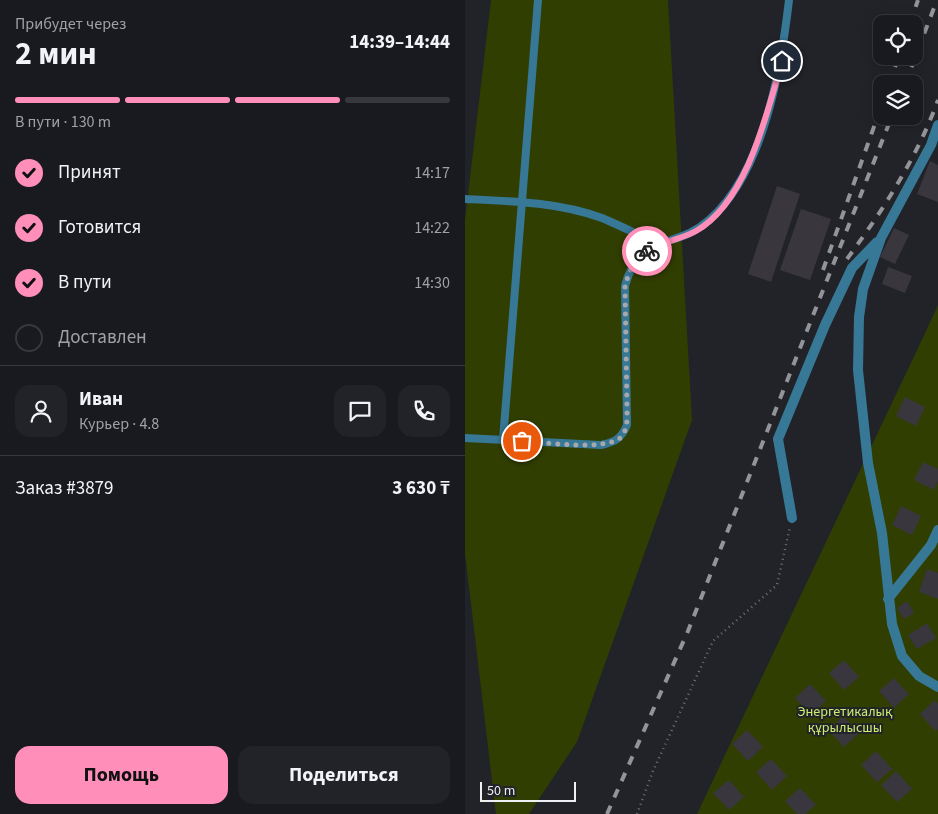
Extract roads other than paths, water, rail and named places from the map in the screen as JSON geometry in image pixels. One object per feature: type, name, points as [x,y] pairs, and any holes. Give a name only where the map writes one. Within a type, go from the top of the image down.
[{"type":"street","points":[[938,125],[931,145],[881,238],[863,290],[859,317],[858,370],[868,463],[882,533],[892,624],[902,656],[919,676],[938,687]]},
{"type":"street","points":[[792,518],[778,439],[825,325],[853,268],[881,238]]},
{"type":"street","points":[[888,599],[931,545],[938,530]]},
{"type":"lane","points":[[503,440],[538,0]]},
{"type":"lane","points":[[465,438],[601,445],[615,442],[623,435],[627,425],[625,286],[628,273],[637,257],[658,244],[695,231],[710,219],[727,199],[751,162],[782,61],[789,0]]},
{"type":"lane","points":[[465,198],[522,202],[572,210],[601,218],[658,244]]},
{"type":"railway","points":[[913,15],[918,0]]},
{"type":"railway","points":[[908,75],[937,0]]},
{"type":"railway","points":[[892,75],[896,65]]},
{"type":"railway","points":[[847,259],[898,183],[920,142],[938,100]]},
{"type":"railway","points":[[823,270],[875,125]]},
{"type":"railway","points":[[607,814],[688,631],[888,125]]},
{"type":"park label","name":"Энергетикалық құрылысшы","points":[[845,720]]}]
